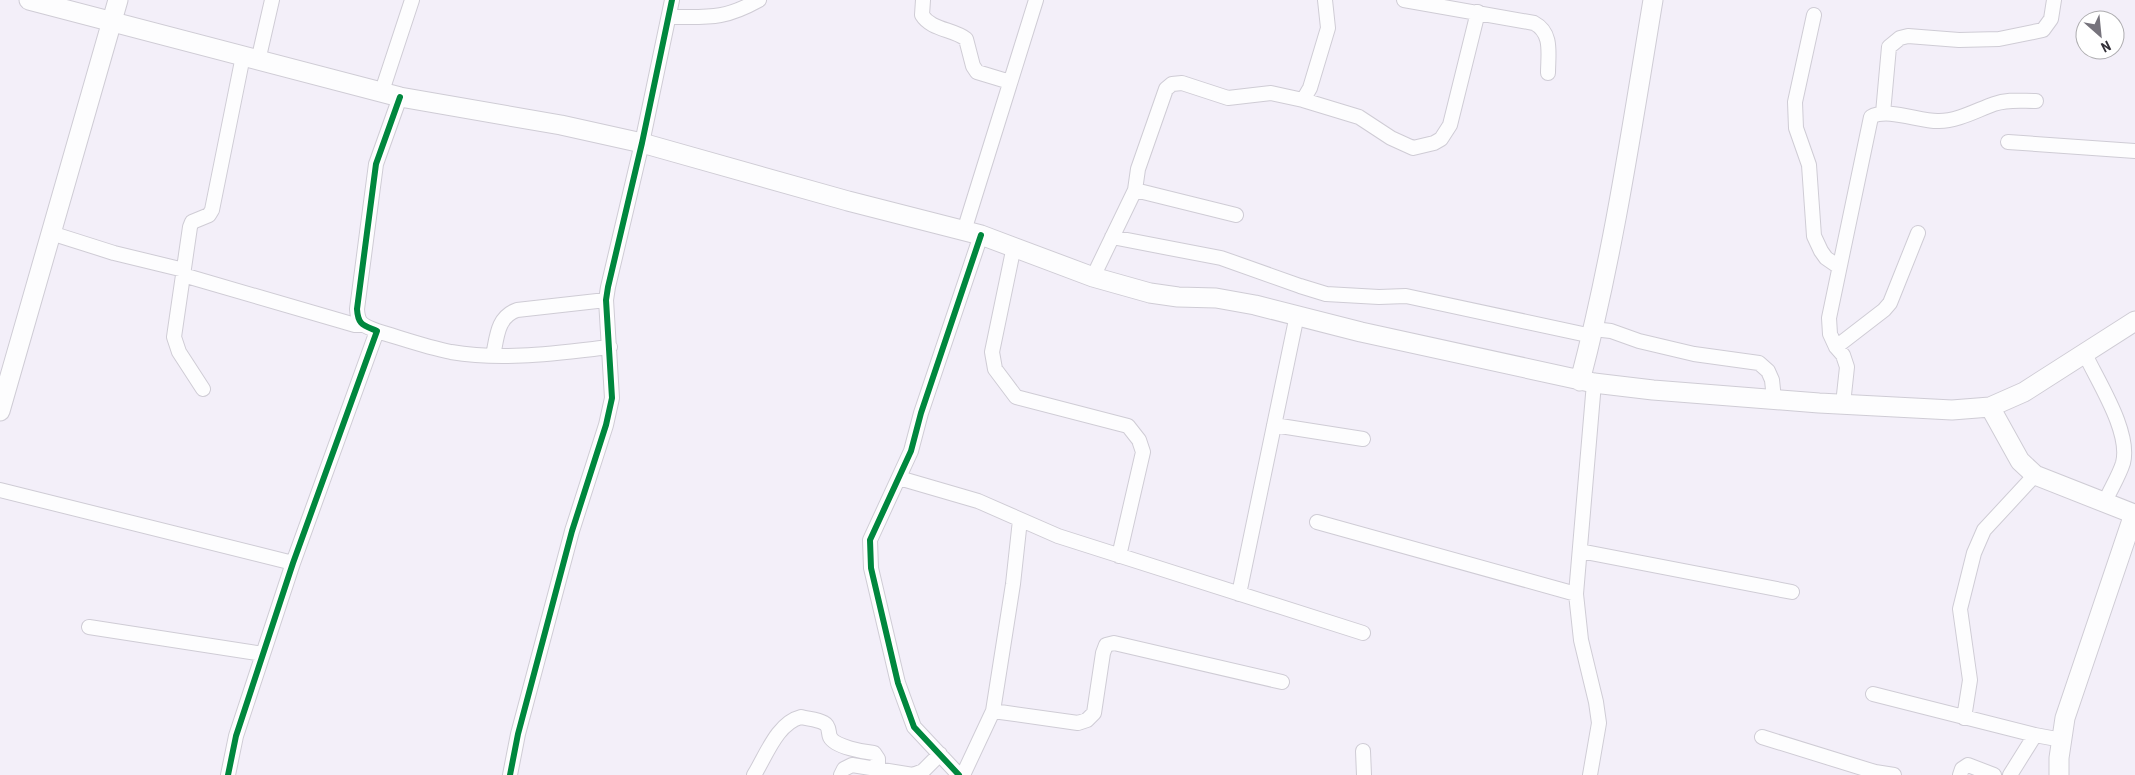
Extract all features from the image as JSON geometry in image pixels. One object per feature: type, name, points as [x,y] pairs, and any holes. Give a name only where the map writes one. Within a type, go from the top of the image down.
[{"type":"main road","points":[[29,0],[391,94],[551,123],[642,143],[972,233],[1014,246],[1093,277],[1150,293],[1178,297],[1216,298],[1255,305],[1587,382],[1652,390],[1843,404],[1952,410],[1990,407],[2024,392],[2135,321]]},
{"type":"main road","points":[[0,412],[118,0]]},
{"type":"main road","points":[[1587,382],[1593,332],[1627,159],[1653,0]]},
{"type":"main road","points":[[1990,407],[2020,461],[2035,475],[2135,514],[2065,718],[2058,758],[2059,775]]},
{"type":"street","points":[[203,389],[179,352],[174,337],[190,226],[192,222],[209,215],[212,210],[251,58],[272,0]]},
{"type":"street","points":[[361,325],[357,308],[376,164],[412,0]]},
{"type":"street","points":[[510,775],[518,734],[572,531],[606,424],[612,398],[606,300],[672,0]]},
{"type":"street","points":[[669,17],[718,17],[739,11],[760,0]]},
{"type":"street","points":[[923,0],[922,14],[930,24],[952,31],[966,39],[973,66],[977,72],[1010,82]]},
{"type":"street","points":[[959,775],[914,727],[898,683],[872,568],[870,540],[911,451],[972,233],[1010,82],[1036,0]]},
{"type":"street","points":[[1303,100],[1310,88],[1328,28],[1325,0]]},
{"type":"street","points":[[1404,0],[1484,9],[1543,27],[1549,38],[1548,73]]},
{"type":"street","points":[[1883,114],[1889,47],[1900,38],[1908,36],[1959,40],[1999,39],[2043,30],[2051,19],[2054,0]]},
{"type":"street","points":[[1093,277],[1135,190],[1138,170],[1163,96],[1166,89],[1172,84],[1182,83],[1228,98],[1271,93],[1303,100],[1359,117],[1391,138],[1413,148],[1434,143],[1442,139],[1450,125],[1484,9]]},
{"type":"street","points":[[1814,15],[1795,102],[1796,128],[1809,164],[1814,236],[1826,258],[1840,267]]},
{"type":"street","points":[[1843,404],[1847,367],[1843,355],[1836,347],[1830,334],[1829,318],[1871,117],[1883,114],[1940,121],[1980,111],[2008,100],[2036,101]]},
{"type":"street","points":[[2008,142],[2135,151]]},
{"type":"street","points":[[1135,190],[1236,215]]},
{"type":"street","points":[[51,233],[449,352],[493,356],[537,355],[610,347]]},
{"type":"street","points":[[1836,347],[1884,310],[1890,303],[1918,233]]},
{"type":"street","points":[[1112,237],[1221,258],[1326,294],[1379,297],[1406,296],[1593,332],[1611,331],[1640,341],[1694,354],[1759,363],[1768,371],[1772,380],[1774,399]]},
{"type":"street","points":[[1014,246],[992,352],[995,369],[1016,397],[1128,426],[1139,440],[1144,452],[1119,556]]},
{"type":"street","points":[[493,356],[499,325],[508,313],[517,310],[606,300]]},
{"type":"street","points":[[1239,594],[1296,316]]},
{"type":"street","points":[[228,775],[236,736],[292,563],[377,331]]},
{"type":"street","points":[[2085,354],[2120,430],[2124,446],[2123,463],[2105,502]]},
{"type":"street","points":[[1587,382],[1580,551],[1576,594],[1581,640],[1596,702],[1599,723],[1590,775]]},
{"type":"street","points":[[1274,425],[1363,439]]},
{"type":"street","points":[[1964,718],[1970,680],[1960,609],[1974,553],[1984,530],[2035,475]]},
{"type":"street","points":[[900,478],[978,501],[1058,536],[1363,633]]},
{"type":"street","points":[[0,490],[292,563]]},
{"type":"street","points":[[964,775],[994,711],[1013,584],[1020,520]]},
{"type":"street","points":[[1317,522],[1576,594]]},
{"type":"street","points":[[1580,551],[1792,592]]},
{"type":"street","points":[[89,627],[262,654]]},
{"type":"street","points":[[994,711],[1078,723],[1087,720],[1094,713],[1103,653],[1106,645],[1114,643],[1282,682]]},
{"type":"street","points":[[1873,694],[1964,718],[2062,740]]},
{"type":"street","points":[[754,775],[779,733],[789,723],[801,717],[824,723],[828,726],[829,735],[834,742],[858,751],[874,753],[878,759],[878,770]]},
{"type":"street","points":[[2010,775],[2035,735]]},
{"type":"street","points":[[1762,737],[1875,772],[1894,775]]},
{"type":"street","points":[[1363,751],[1364,775]]},
{"type":"street","points":[[841,775],[848,766],[913,775],[923,771],[940,754]]},
{"type":"street","points":[[1960,775],[1962,769],[1968,765],[1994,775]]},
{"type":"cycle path","points":[[510,775],[518,734],[572,531],[606,425],[612,398],[606,300],[672,0]]},
{"type":"cycle path","points":[[228,775],[236,736],[293,563],[377,331],[362,324],[357,309],[376,164],[400,97]]},
{"type":"cycle path","points":[[959,775],[914,727],[898,683],[871,568],[870,540],[911,451],[921,413],[981,235]]}]
